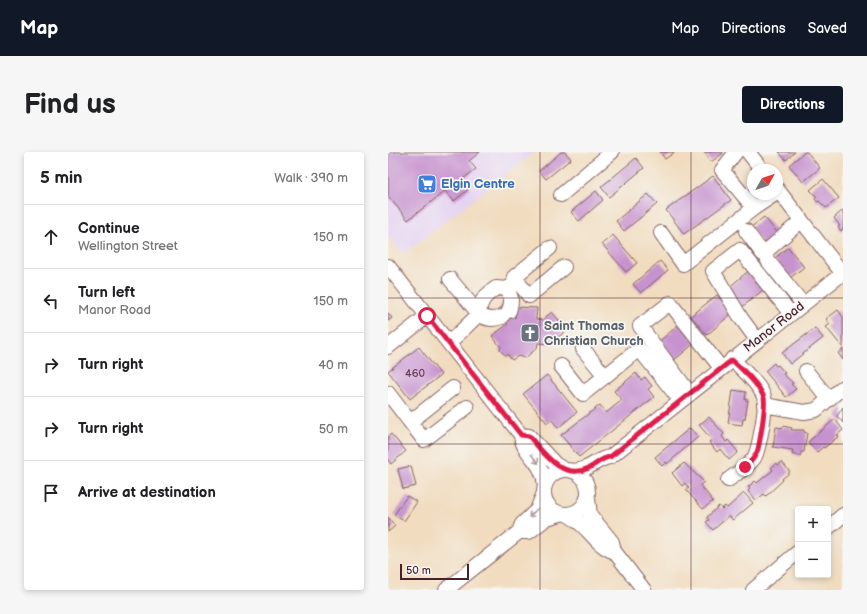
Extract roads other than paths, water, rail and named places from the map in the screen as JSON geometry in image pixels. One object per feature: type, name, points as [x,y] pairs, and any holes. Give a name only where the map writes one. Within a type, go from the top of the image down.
[{"type":"street","points":[[561,195],[612,152]]},
{"type":"street","points":[[736,152],[722,170],[754,208]]},
{"type":"street","points":[[748,152],[757,164]]},
{"type":"street","points":[[783,199],[843,274]]},
{"type":"street","points":[[661,233],[683,264],[766,200]]},
{"type":"street","points":[[746,231],[762,254],[802,221]]},
{"type":"street","points":[[450,279],[480,314],[489,320],[506,314],[512,303],[511,296],[514,277],[550,248]]},
{"type":"street","points":[[757,340],[740,318],[713,271],[740,250],[791,314]]},
{"type":"street","points":[[768,261],[803,304]]},
{"type":"street","points":[[388,266],[521,435],[522,443],[541,468],[549,506],[582,523],[604,548],[614,552]]},
{"type":"street","points":[[449,343],[480,314],[480,303],[484,297],[496,288],[512,285],[529,296],[564,267]]},
{"type":"street","name":"Manor Road","points":[[569,471],[589,468],[604,458],[610,457],[721,368],[843,274]]},
{"type":"street","points":[[685,397],[640,326],[670,303],[721,368]]},
{"type":"street","points":[[388,347],[427,316]]},
{"type":"street","points":[[583,349],[605,376]]},
{"type":"street","points":[[561,366],[583,394],[639,349],[685,397]]},
{"type":"street","points":[[728,480],[754,458],[758,449],[764,405],[764,397],[745,372],[732,360]]},
{"type":"street","points":[[806,371],[829,399]]},
{"type":"street","points":[[764,405],[804,412],[816,410],[843,387]]},
{"type":"street","points":[[410,422],[453,388]]},
{"type":"street","points":[[388,393],[424,440],[467,407]]},
{"type":"street","points":[[521,435],[529,436],[550,460],[583,478],[588,494],[590,515],[612,542],[614,552],[644,590]]},
{"type":"street","name":"Manor Road","points":[[588,494],[596,476],[608,464],[610,457]]},
{"type":"street","points":[[446,590],[520,532],[522,524],[537,510],[553,475],[569,471]]},
{"type":"street","points":[[520,532],[529,532],[547,518],[580,510],[588,494]]},
{"type":"street","points":[[831,525],[843,515]]},
{"type":"street","points":[[753,590],[795,555]]},
{"type":"place","name":"Elgin Centre","points":[[427,184]]},
{"type":"place","name":"Saint Thomas Christian Church","points":[[530,333]]}]
